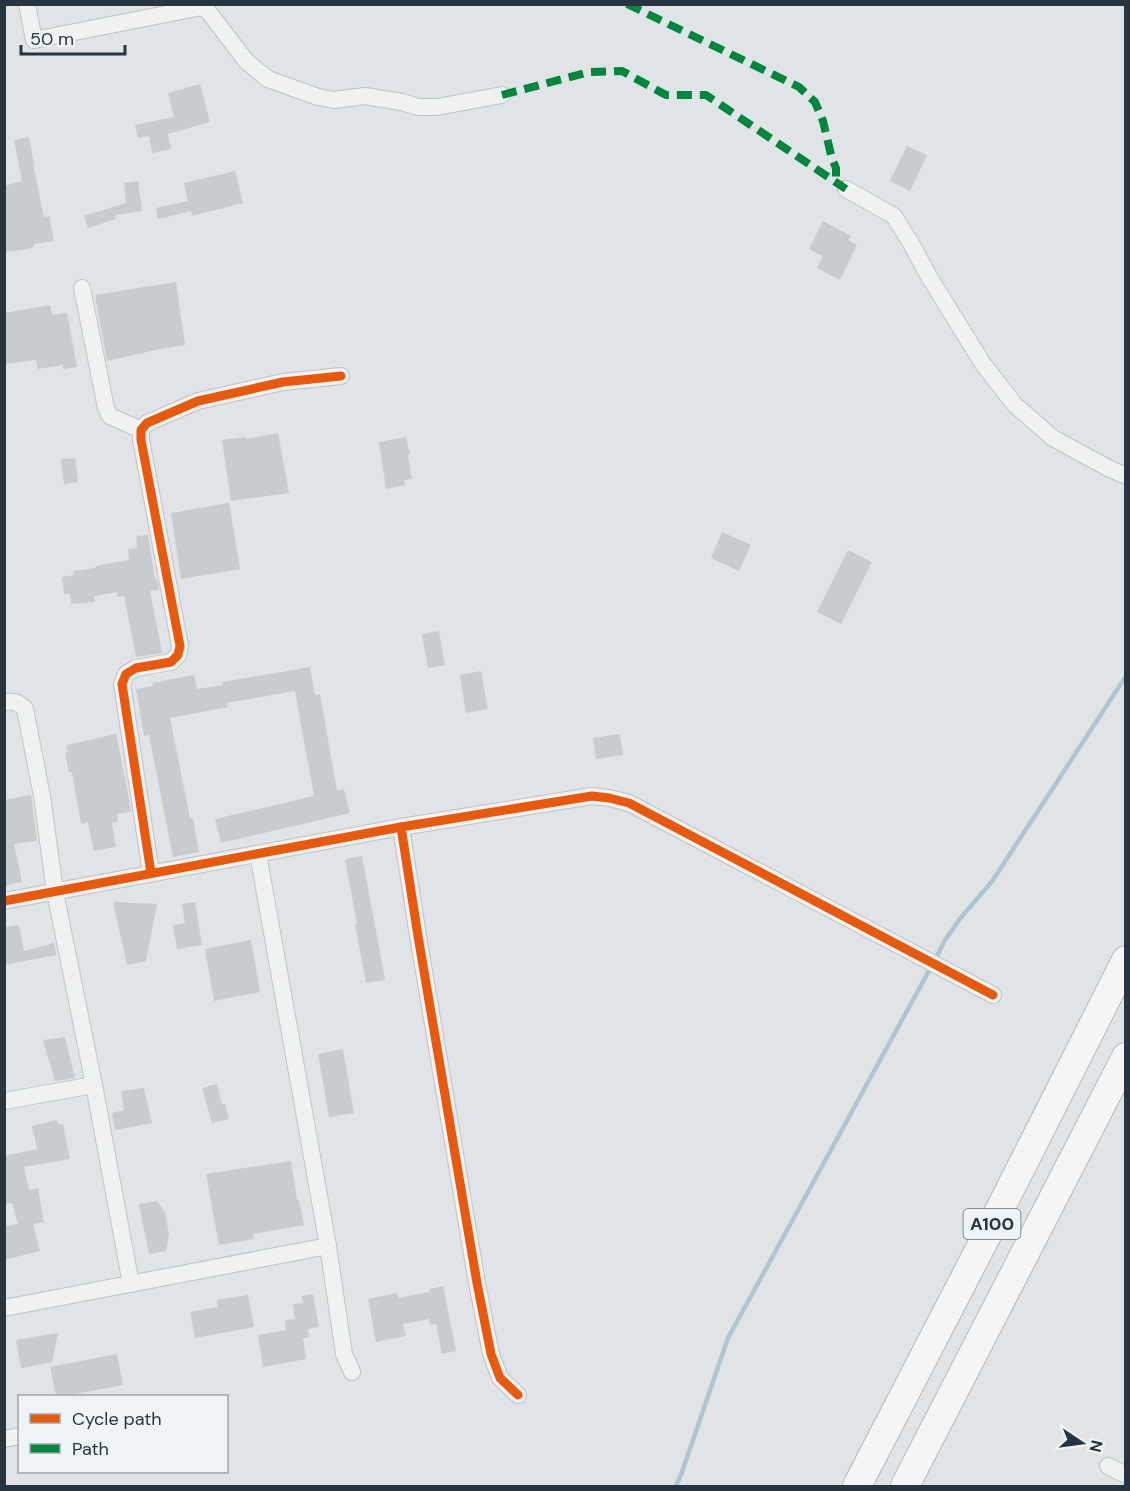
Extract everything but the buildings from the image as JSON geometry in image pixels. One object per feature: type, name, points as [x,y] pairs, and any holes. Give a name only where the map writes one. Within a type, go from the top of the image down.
[{"type":"highway","name":"A100","points":[[857,1486],[1125,960]]},
{"type":"highway","name":"A100","points":[[905,1486],[1125,1057]]},
{"type":"street","points":[[27,4],[34,40],[202,7],[208,10],[246,61],[268,79],[318,97],[334,100],[365,96],[418,107],[437,107],[502,95]]},
{"type":"street","points":[[846,189],[894,216],[984,364],[1015,405],[1053,438],[1125,476]]},
{"type":"street","points":[[82,288],[106,408],[110,416],[141,430]]},
{"type":"street","points":[[151,873],[122,684],[126,674],[136,668],[171,662],[178,655],[180,646],[141,430],[147,423],[198,400],[283,382],[341,376]]},
{"type":"street","points":[[4,702],[20,703],[26,709],[42,796],[55,892],[131,1284]]},
{"type":"street","points":[[4,901],[401,827],[592,796],[629,803],[993,995]]},
{"type":"street","points":[[401,827],[477,1283],[491,1354],[500,1378],[518,1395]]},
{"type":"street","points":[[258,854],[328,1246],[344,1354],[352,1372]]},
{"type":"street","points":[[4,1101],[94,1085]]},
{"type":"street","points":[[4,1308],[328,1246]]},
{"type":"street","points":[[1108,1466],[1125,1475]]},
{"type":"waterway","points":[[935,960],[959,920],[993,880],[1126,676]]},
{"type":"waterway","points":[[676,1486],[728,1338],[931,967]]},
{"type":"marked path","points":[[627,4],[799,87],[815,102],[823,121],[836,168],[836,180],[840,184]]},
{"type":"marked path","points":[[502,95],[589,72],[622,71],[666,95],[706,95],[846,189]]},
{"type":"cycle path","points":[[151,873],[122,684],[126,674],[136,668],[171,662],[178,655],[180,646],[141,430],[147,423],[198,401],[283,382],[341,376]]},
{"type":"cycle path","points":[[4,901],[401,827],[592,796],[629,803],[993,995]]},
{"type":"cycle path","points":[[401,827],[477,1283],[491,1354],[500,1378],[518,1395]]}]
